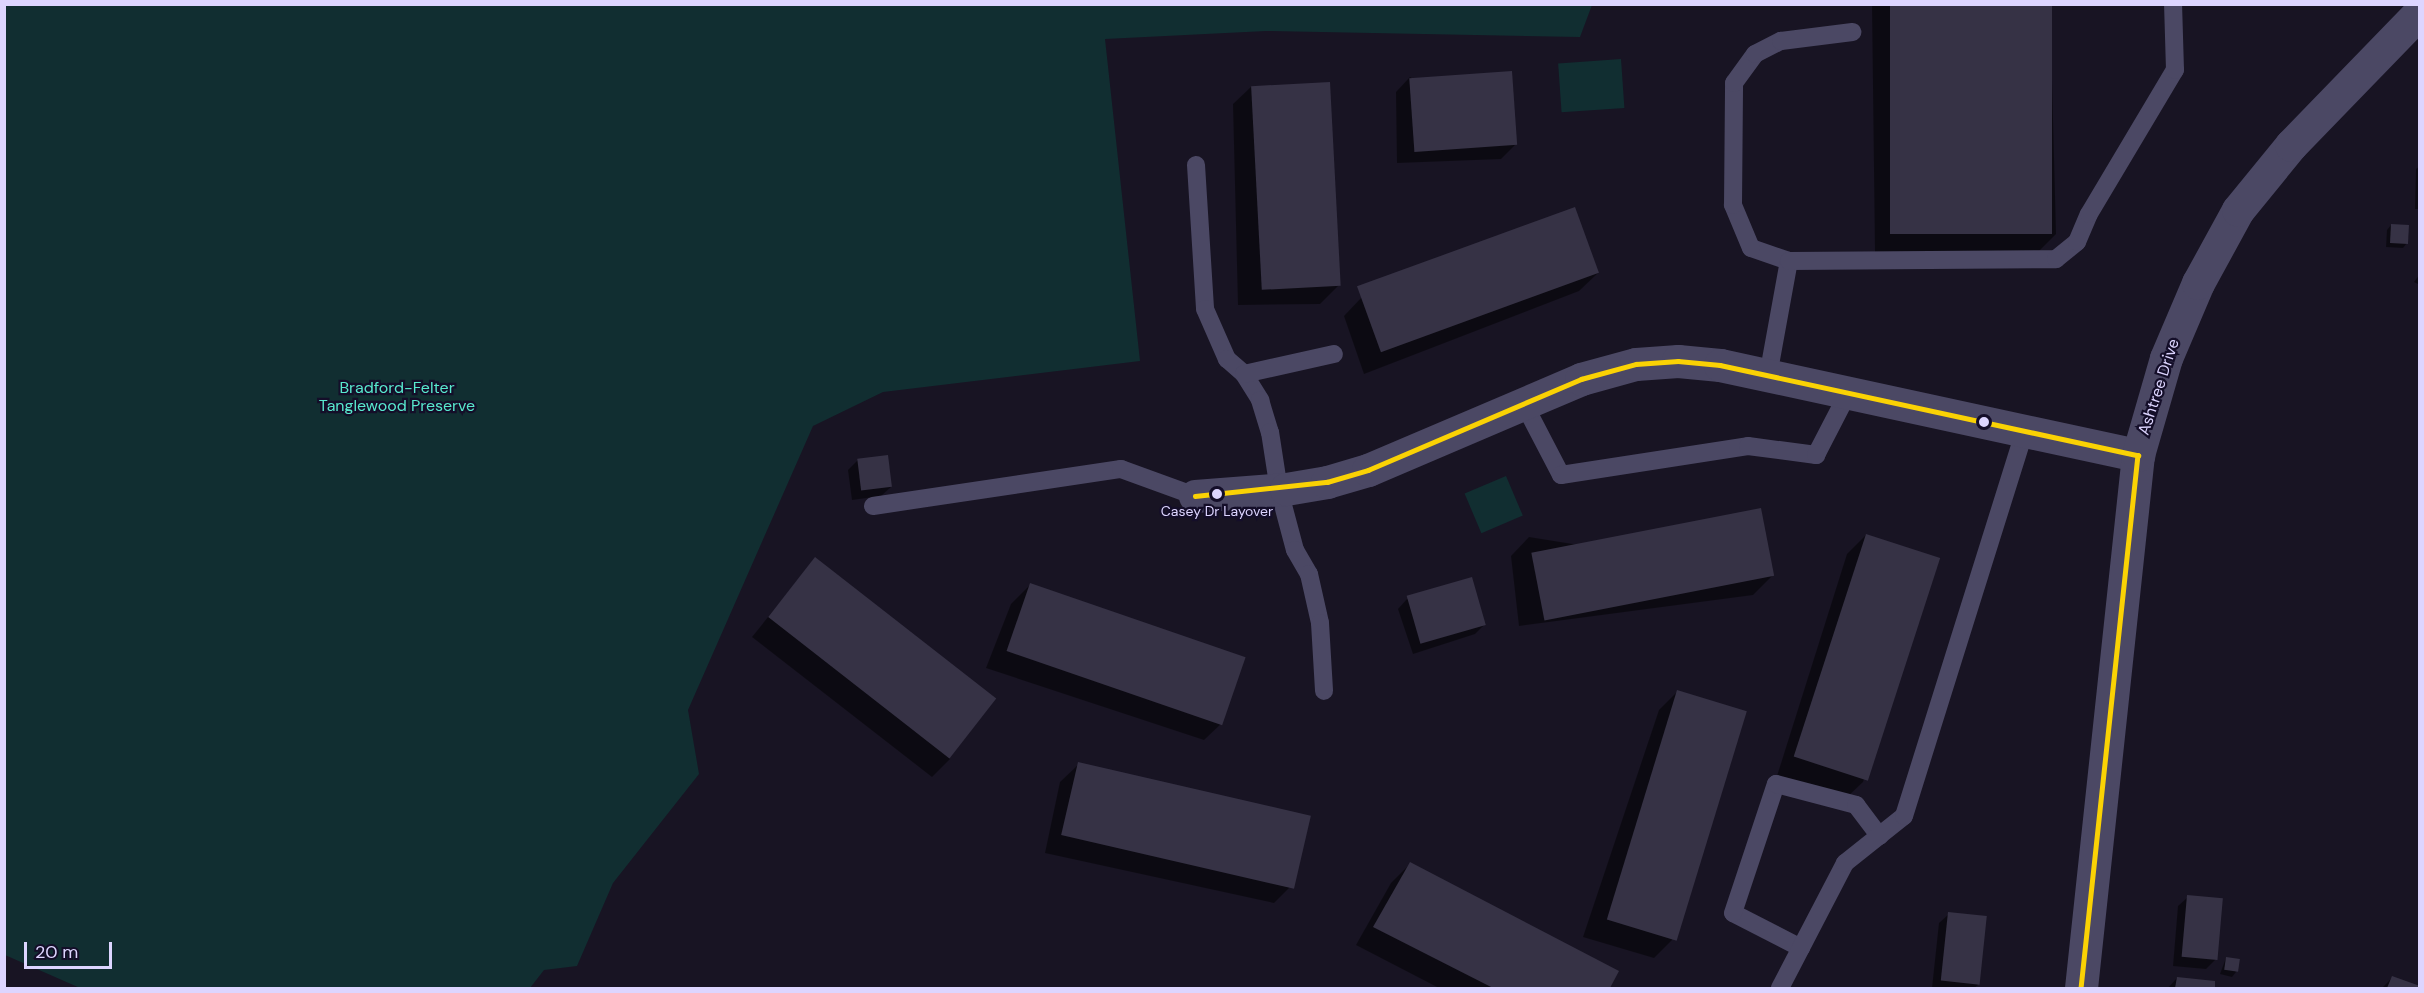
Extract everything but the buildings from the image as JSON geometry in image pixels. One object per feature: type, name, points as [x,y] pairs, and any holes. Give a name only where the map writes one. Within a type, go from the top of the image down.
[{"type":"street","name":"Ashtree Drive","points":[[2081,988],[2138,455],[2166,358],[2198,282],[2238,210],[2291,145],[2420,12]]},
{"type":"street","points":[[1195,496],[1279,490],[1327,482],[1368,470],[1581,379],[1636,364],[1678,361],[1768,376],[2138,455]]},
{"type":"lane","points":[[1852,32],[1781,41],[1755,54],[1734,83],[1733,205],[1751,248],[1789,261],[2056,259],[2077,242],[2089,214],[2175,70],[2173,4]]},
{"type":"lane","points":[[1196,165],[1205,309],[1227,359],[1244,374],[1260,400],[1270,432],[1279,490],[1295,550],[1309,574],[1320,623],[1324,691]]},
{"type":"lane","points":[[1768,376],[1789,261]]},
{"type":"lane","points":[[1244,374],[1334,354]]},
{"type":"lane","points":[[1524,404],[1561,475],[1748,446],[1816,455],[1848,393]]},
{"type":"lane","points":[[1780,988],[1845,863],[1904,816],[2025,431]]},
{"type":"lane","points":[[873,506],[1122,469],[1195,496]]},
{"type":"lane","points":[[1801,948],[1733,913],[1776,784],[1856,805],[1879,836]]},
{"type":"green space","name":"Bradford-Felter Tanglewood Preserve","points":[[5,4],[1592,5],[1580,37],[1266,31],[1105,39],[1140,361],[883,392],[813,426],[688,710],[699,774],[613,883],[577,966],[544,970],[530,988],[80,988],[5,955]]},
{"type":"green space","points":[[1621,59],[1624,108],[1562,112],[1558,63]]},
{"type":"green space","points":[[1506,476],[1523,516],[1481,533],[1465,494]]},
{"type":"transit line","points":[[1195,496],[1327,482],[1368,470],[1581,379],[1636,364],[1678,361],[1720,365],[2138,455],[2081,988]]},
{"type":"place","name":"Casey Dr Layover","points":[[1217,494]]}]
